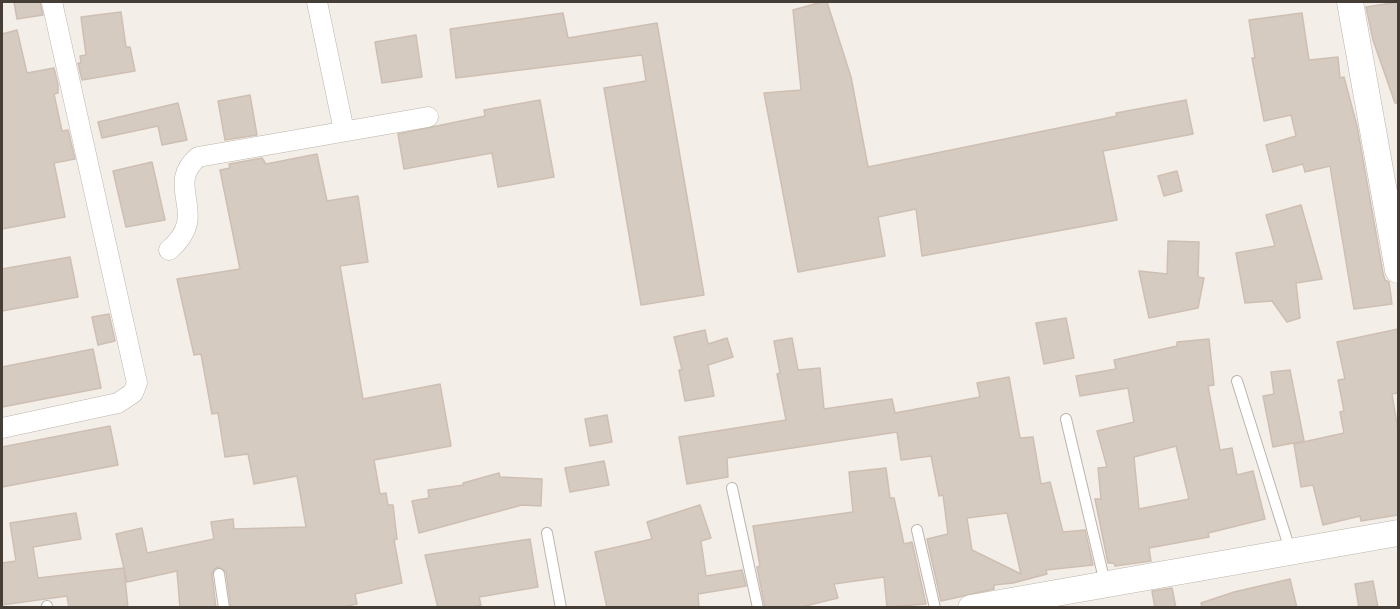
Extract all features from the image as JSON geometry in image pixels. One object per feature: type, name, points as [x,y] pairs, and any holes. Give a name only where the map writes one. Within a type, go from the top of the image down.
[{"type":"street","points":[[2,428],[118,403],[133,393],[137,383],[52,2]]},
{"type":"street","points":[[317,2],[344,131]]},
{"type":"street","points":[[1350,2],[1398,270]]},
{"type":"street","points":[[169,250],[183,238],[189,219],[183,183],[187,166],[198,157],[428,117]]},
{"type":"street","points":[[971,608],[1105,583],[1292,554],[1398,533]]},
{"type":"lane","points":[[1237,381],[1292,554]]},
{"type":"lane","points":[[1066,419],[1105,583]]},
{"type":"lane","points":[[732,488],[758,608]]},
{"type":"lane","points":[[916,530],[935,608]]},
{"type":"lane","points":[[548,533],[561,608]]},
{"type":"lane","points":[[219,574],[224,608]]},
{"type":"building","points":[[14,2],[40,2],[43,15],[17,19]]},
{"type":"building","points":[[827,2],[851,77],[868,167],[1186,100],[1193,134],[1103,151],[1117,220],[922,256],[916,209],[878,217],[885,256],[798,272],[764,93],[801,90],[793,10]]},
{"type":"building","points":[[1398,2],[1398,103],[1395,103],[1373,40],[1366,7]]},
{"type":"building","points":[[121,12],[126,47],[130,47],[135,71],[82,80],[78,63],[81,63],[80,56],[86,55],[81,17]]},
{"type":"building","points":[[563,13],[568,38],[657,23],[704,295],[641,305],[604,88],[646,81],[642,55],[456,78],[450,29]]},
{"type":"building","points":[[1302,13],[1309,60],[1338,57],[1340,78],[1344,77],[1357,126],[1383,273],[1385,280],[1389,282],[1392,304],[1354,309],[1330,166],[1305,172],[1303,164],[1273,172],[1266,145],[1296,136],[1291,115],[1264,121],[1252,58],[1255,58],[1249,20]]},
{"type":"building","points":[[17,30],[27,73],[54,68],[58,93],[54,94],[62,131],[68,130],[75,159],[54,163],[65,217],[2,229],[2,34]]},
{"type":"building","points":[[416,35],[422,77],[382,83],[375,42]]},
{"type":"building","points":[[250,95],[257,135],[225,140],[218,101]]},
{"type":"building","points":[[540,100],[554,177],[498,187],[492,153],[404,169],[398,134],[485,116],[484,110]]},
{"type":"building","points":[[178,103],[187,140],[162,145],[158,126],[102,138],[98,122]]},
{"type":"building","points":[[317,154],[327,201],[358,196],[368,262],[340,266],[363,399],[440,384],[451,446],[374,460],[380,494],[386,493],[388,505],[393,505],[397,539],[394,540],[402,583],[355,594],[357,604],[337,608],[231,608],[226,572],[218,567],[212,574],[216,608],[180,608],[177,571],[127,582],[116,534],[142,528],[147,553],[214,539],[211,522],[233,519],[234,529],[306,527],[297,476],[254,484],[248,454],[225,457],[218,413],[212,414],[201,354],[194,355],[177,279],[240,269],[220,170],[230,168],[229,164],[262,158],[266,164]]},
{"type":"building","points":[[152,162],[165,220],[126,227],[113,171]]},
{"type":"building","points":[[1177,171],[1182,191],[1164,196],[1158,176]]},
{"type":"building","points":[[1301,205],[1322,279],[1296,283],[1300,318],[1287,322],[1272,301],[1245,303],[1236,253],[1275,246],[1266,215]]},
{"type":"building","points":[[1168,241],[1199,242],[1198,277],[1204,278],[1198,308],[1149,318],[1139,271],[1167,274]]},
{"type":"building","points":[[70,257],[78,297],[2,311],[2,269]]},
{"type":"building","points":[[109,314],[115,341],[98,345],[92,317]]},
{"type":"building","points":[[1066,318],[1074,358],[1044,364],[1036,323]]},
{"type":"building","points":[[1398,329],[1398,393],[1392,394],[1398,430],[1398,515],[1361,521],[1360,516],[1323,525],[1313,485],[1301,487],[1294,444],[1344,433],[1340,412],[1344,411],[1338,380],[1345,379],[1337,342]]},
{"type":"building","points":[[705,330],[708,344],[727,338],[733,357],[708,365],[714,396],[685,401],[679,370],[682,370],[674,337]]},
{"type":"building","points":[[792,338],[798,370],[820,368],[824,409],[892,399],[895,413],[980,397],[977,383],[1009,377],[1020,438],[1033,437],[1041,484],[1050,482],[1063,532],[1085,530],[1093,565],[1046,570],[1047,574],[1013,583],[994,585],[994,589],[941,601],[927,539],[948,534],[943,495],[939,496],[931,456],[901,460],[897,432],[727,458],[728,477],[687,484],[679,437],[786,420],[777,374],[780,373],[774,341]],"holes":[[[1007,513],[1021,574],[972,550],[967,518]]]},
{"type":"building","points":[[1209,339],[1214,385],[1208,386],[1220,450],[1232,448],[1237,475],[1253,471],[1265,519],[1208,533],[1209,537],[1149,548],[1151,561],[1115,566],[1114,563],[1108,563],[1095,499],[1101,499],[1098,468],[1107,467],[1097,431],[1134,422],[1128,388],[1080,396],[1076,376],[1116,369],[1114,360],[1177,346],[1177,342]],"holes":[[[1176,446],[1189,499],[1139,509],[1134,457]]]},
{"type":"building","points":[[93,349],[101,388],[2,407],[2,367]]},
{"type":"building","points":[[1290,370],[1304,441],[1273,447],[1263,396],[1274,394],[1271,372]]},
{"type":"building","points":[[607,415],[612,442],[590,446],[585,419]]},
{"type":"building","points":[[110,426],[118,465],[2,487],[2,447]]},
{"type":"building","points":[[604,461],[609,485],[570,492],[565,468]]},
{"type":"building","points":[[886,468],[890,498],[894,498],[904,544],[912,542],[926,604],[887,607],[884,577],[834,584],[838,598],[797,608],[765,608],[757,567],[760,566],[753,526],[853,512],[849,472]]},
{"type":"building","points":[[499,473],[500,477],[542,479],[541,506],[522,505],[419,533],[412,501],[429,498],[428,490],[464,485],[463,483]]},
{"type":"building","points":[[700,505],[711,538],[701,541],[706,576],[742,570],[746,586],[698,594],[699,608],[607,608],[595,552],[652,539],[647,522]]},
{"type":"building","points":[[76,513],[81,539],[33,547],[38,578],[124,568],[128,608],[69,608],[67,596],[2,605],[2,563],[16,561],[10,523]]},
{"type":"building","points":[[530,539],[538,587],[479,597],[481,605],[470,608],[438,608],[425,555]]},
{"type":"building","points":[[1290,579],[1297,608],[1202,608],[1201,603],[1234,592]]},
{"type":"building","points":[[1373,581],[1378,608],[1359,608],[1355,584]]},
{"type":"building","points":[[1172,588],[1176,608],[1155,608],[1152,591]]}]
